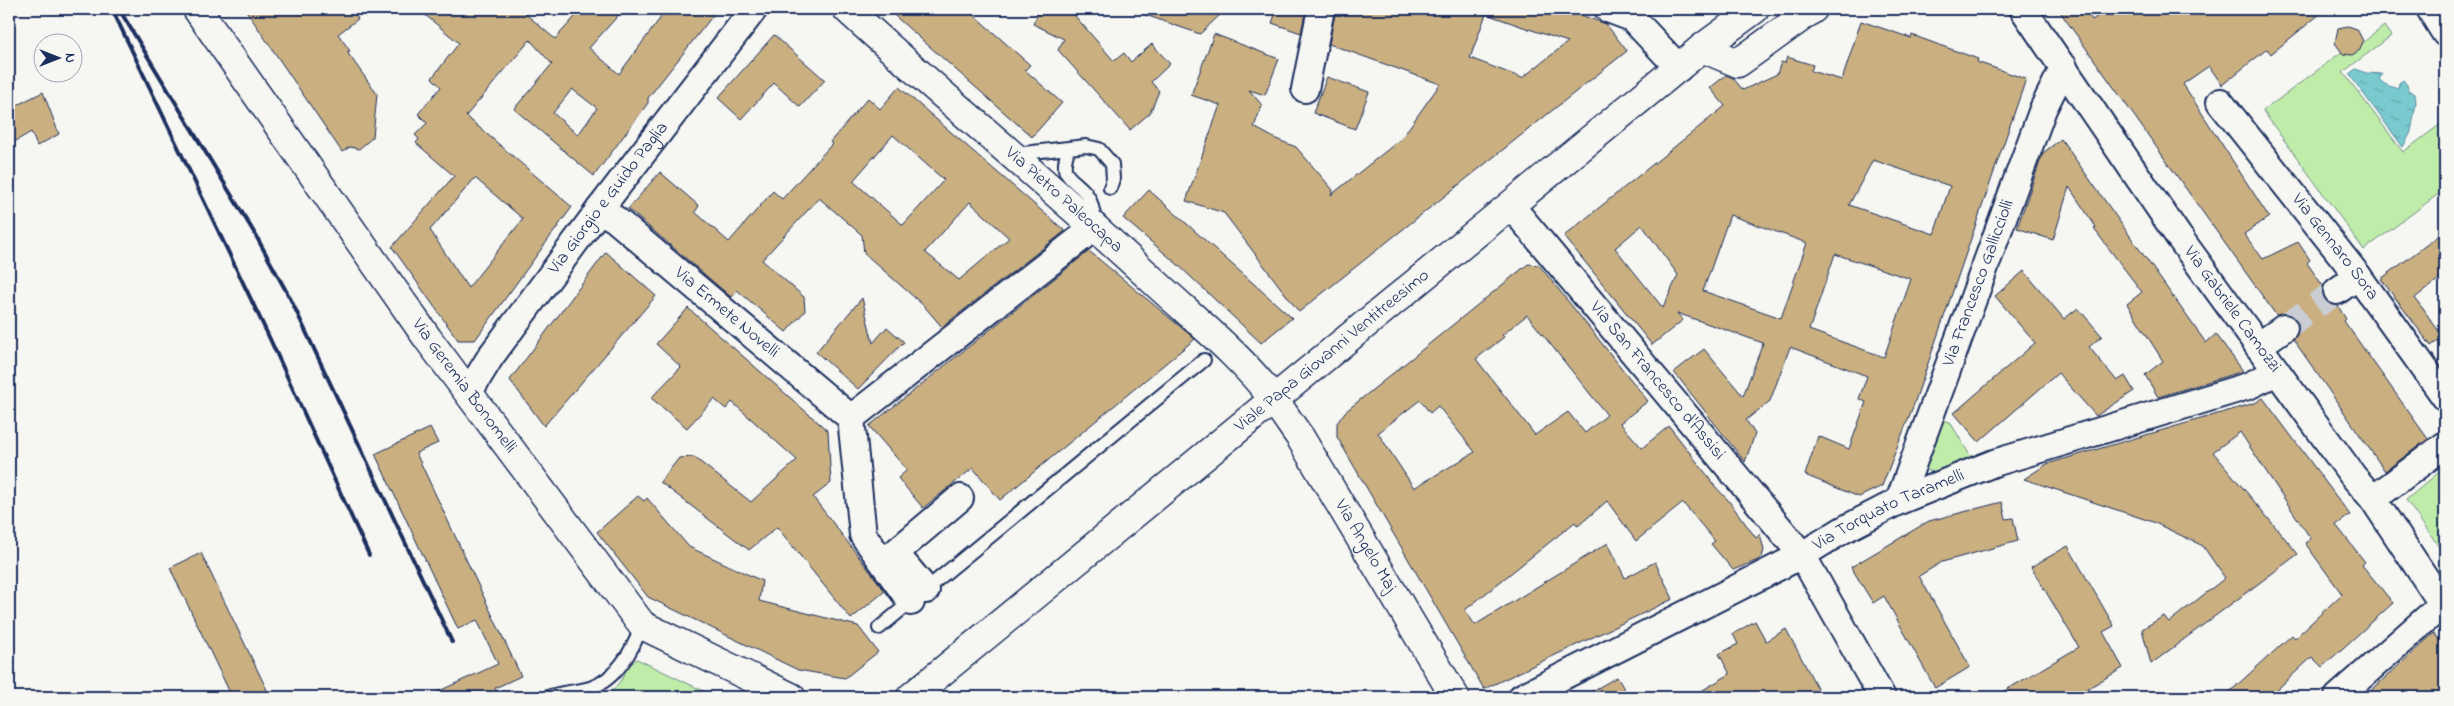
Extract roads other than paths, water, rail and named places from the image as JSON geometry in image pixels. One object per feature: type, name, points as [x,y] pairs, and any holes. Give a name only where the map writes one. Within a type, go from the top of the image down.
[{"type":"main road","name":"Via Geremia Bonomelli","points":[[197,9],[428,339],[642,625],[791,697]]},
{"type":"main road","name":"Via Pietro Paleocapa","points":[[847,9],[919,75],[1014,154],[1096,228],[1247,368],[1274,399]]},
{"type":"main road","name":"Viale Papa Giovanni Ventitreesimo","points":[[911,697],[1702,48],[1754,9]]},
{"type":"main road","points":[[1702,48],[1738,62],[1813,9]]},
{"type":"main road","name":"Via Angelo Maj","points":[[1274,399],[1300,437],[1454,697]]},
{"type":"street","name":"Via Giorgio e Guido Paglia","points":[[469,392],[491,356],[599,210],[754,9]]},
{"type":"street","points":[[1305,89],[1321,9]]},
{"type":"street","points":[[1608,9],[1632,18],[1679,68]]},
{"type":"street","name":"Via Gabriele Camozzi","points":[[2023,9],[2179,237],[2372,499],[2444,606]]},
{"type":"street","points":[[2430,9],[2445,33]]},
{"type":"street","name":"Via Francesco Gallicciolli","points":[[1899,501],[2043,109],[2064,68]]},
{"type":"street","name":"Via Gennaro Sora","points":[[2220,102],[2358,276],[2445,397]]},
{"type":"street","name":"Via San Francesco d'Assisi","points":[[1511,206],[1802,555],[1882,697]]},
{"type":"street","name":"Via Ermete Novelli","points":[[599,210],[615,219],[851,418]]},
{"type":"street","points":[[919,596],[863,535],[851,418],[1096,228]]},
{"type":"street","points":[[2337,292],[2358,276]]},
{"type":"street","points":[[2258,346],[2284,328]]},
{"type":"street","name":"Via Torquato Taramelli","points":[[1522,697],[1802,555],[1843,530],[1899,501],[1994,463],[2248,386],[2277,372]]},
{"type":"street","points":[[2372,499],[2445,445]]},
{"type":"street","points":[[919,596],[895,553],[960,498]]},
{"type":"street","points":[[2338,697],[2444,606]]},
{"type":"lane","points":[[1014,154],[1093,147],[1104,153],[1112,164],[1113,185],[1110,188]]},
{"type":"lane","points":[[1068,150],[1064,163],[1065,172],[1086,194],[1093,207],[1096,228]]},
{"type":"lane","points":[[879,628],[1204,360]]},
{"type":"lane","points":[[548,697],[586,693],[607,681],[637,640],[642,625]]},
{"type":"water","points":[[2356,69],[2366,73],[2383,74],[2379,79],[2392,87],[2398,88],[2399,83],[2403,80],[2408,90],[2415,94],[2416,103],[2411,132],[2403,147],[2349,74]]},
{"type":"tunnel","points":[[2284,328],[2337,291]]},
{"type":"railway","points":[[119,9],[255,234],[291,300],[452,642]]},
{"type":"railway","points":[[113,11],[269,337],[369,555]]}]
